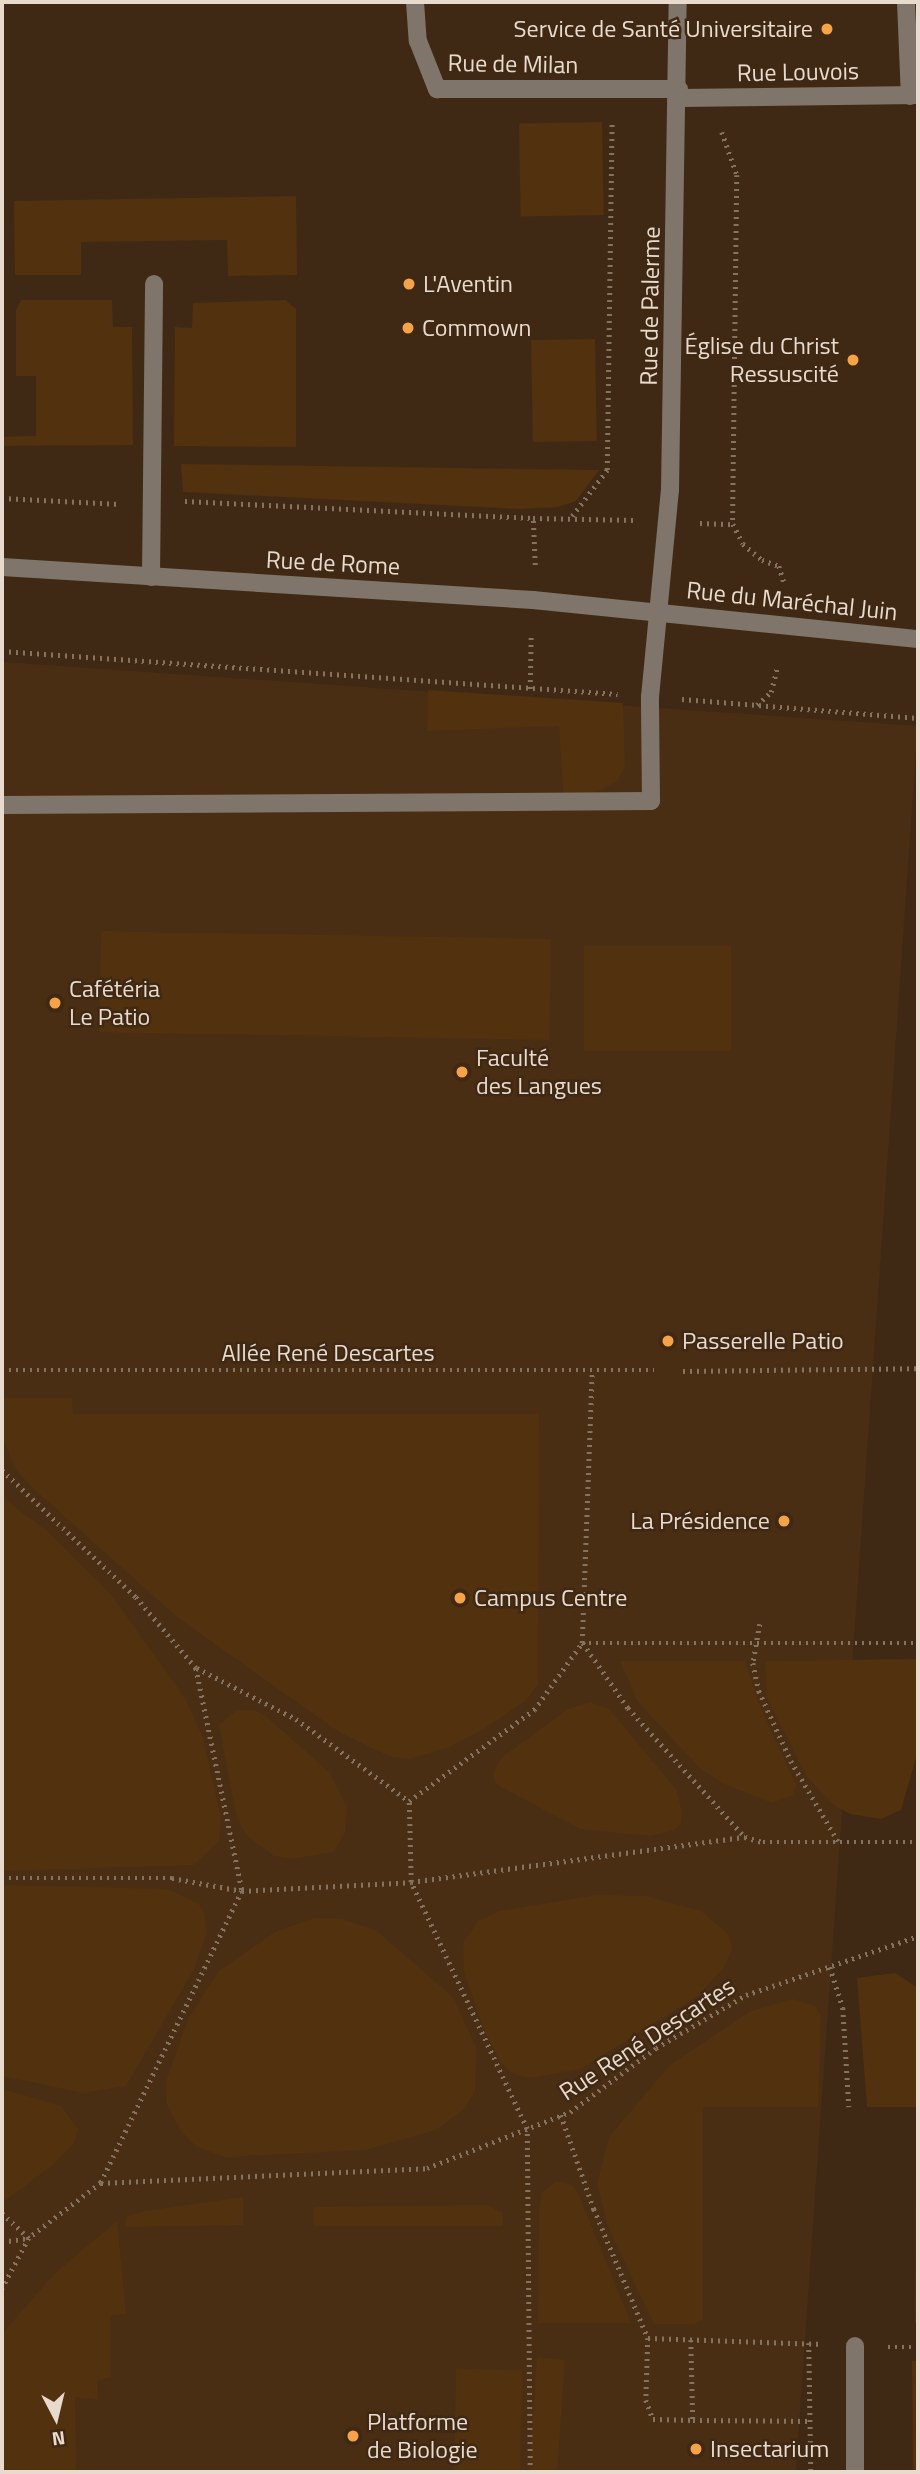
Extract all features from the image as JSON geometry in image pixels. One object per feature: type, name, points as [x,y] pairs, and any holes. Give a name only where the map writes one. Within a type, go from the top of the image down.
[{"type":"street","name":"Rue de Milan","points":[[415,2],[418,41],[437,89],[679,94]]},
{"type":"street","name":"Rue de Palerme","points":[[2,805],[650,801],[650,697],[669,523],[679,94],[678,2]]},
{"type":"street","points":[[906,2],[914,95]]},
{"type":"street","name":"Rue Louvois","points":[[679,94],[914,95]]},
{"type":"street","points":[[151,576],[154,284]]},
{"type":"street","name":"Rue de Rome","points":[[2,567],[660,611]]},
{"type":"street","name":"Rue du Maréchal Juin","points":[[660,611],[918,639]]},
{"type":"street","points":[[855,2472],[856,2346]]},
{"type":"path","points":[[679,94],[720,127],[737,175],[733,524],[743,544],[762,560],[779,566],[784,582]]},
{"type":"path","points":[[572,516],[607,470],[608,151],[613,111]]},
{"type":"path","points":[[2,498],[152,504],[189,500],[533,518],[572,516],[669,523],[733,524]]},
{"type":"path","points":[[533,518],[536,565]]},
{"type":"path","points":[[530,689],[531,629]]},
{"type":"path","points":[[2,651],[633,695]]},
{"type":"path","points":[[757,705],[771,692],[777,668]]},
{"type":"path","points":[[676,698],[918,718]]},
{"type":"path","points":[[683,1371],[918,1368]]},
{"type":"path","name":"Allée René Descartes","points":[[2,1370],[654,1370]]},
{"type":"path","points":[[409,1801],[534,1710],[582,1643],[592,1371]]},
{"type":"path","points":[[2,1470],[136,1597],[196,1668],[296,1719],[409,1801]]},
{"type":"path","points":[[760,1624],[753,1663],[759,1691],[791,1761],[838,1842]]},
{"type":"path","points":[[582,1643],[918,1643]]},
{"type":"path","points":[[582,1643],[628,1708],[746,1837]]},
{"type":"path","points":[[2,2289],[29,2238],[101,2183],[242,1891],[196,1668]]},
{"type":"path","points":[[409,1801],[411,1882],[527,2129],[530,2472]]},
{"type":"path","points":[[2,1878],[172,1878],[242,1891],[411,1882],[746,1837],[764,1842],[918,1842]]},
{"type":"path","name":"Rue René Descartes","points":[[101,2183],[427,2168],[561,2115],[656,2048],[746,1995],[918,1936]]},
{"type":"path","points":[[830,1966],[843,2008],[849,2107]]},
{"type":"path","points":[[561,2115],[594,2209],[648,2339],[646,2400],[653,2419],[810,2421]]},
{"type":"path","points":[[2,2213],[29,2238]]},
{"type":"path","points":[[2,2242],[29,2238]]},
{"type":"path","points":[[648,2339],[856,2346]]},
{"type":"path","points":[[691,2340],[693,2420]]},
{"type":"path","points":[[809,2343],[811,2472]]},
{"type":"shaded area","points":[[602,122],[604,215],[521,216],[519,123]]},
{"type":"shaded area","points":[[296,196],[297,275],[228,276],[227,240],[81,242],[81,275],[15,275],[14,201]]},
{"type":"shaded area","points":[[21,300],[112,300],[113,327],[132,327],[133,445],[2,446],[2,437],[36,436],[36,376],[16,376],[16,310]]},
{"type":"shaded area","points":[[285,300],[296,309],[296,447],[174,446],[175,327],[192,328],[193,303]]},
{"type":"shaded area","points":[[595,339],[597,441],[533,442],[531,340]]},
{"type":"shaded area","points":[[181,464],[599,470],[576,501],[558,507],[519,509],[183,492]]},
{"type":"shaded area","name":"Campus Centre","points":[[2,662],[918,726],[796,2472],[2,2472]]},
{"type":"shaded area","points":[[428,690],[623,703],[625,766],[618,780],[603,789],[564,802],[559,726],[427,731]]},
{"type":"shaded area","points":[[101,931],[551,939],[549,1040],[99,1032]]},
{"type":"shaded area","points":[[584,946],[731,946],[731,1051],[584,1051]]},
{"type":"shaded area","points":[[2,1398],[72,1398],[73,1414],[539,1414],[538,1685],[525,1701],[485,1728],[450,1747],[409,1759],[391,1757],[339,1732],[177,1617],[33,1488],[17,1471],[2,1438]]},
{"type":"shaded area","points":[[2,1497],[47,1531],[110,1593],[185,1698],[203,1738],[221,1818],[219,1841],[194,1865],[2,1871]]},
{"type":"shaded area","points":[[918,1659],[918,1751],[901,1810],[881,1819],[850,1814],[834,1805],[807,1777],[767,1698],[765,1661]]},
{"type":"shaded area","points":[[620,1661],[745,1661],[759,1704],[796,1785],[793,1795],[772,1803],[722,1783],[700,1768],[638,1702]]},
{"type":"shaded area","points":[[590,1702],[609,1709],[676,1789],[682,1812],[681,1823],[674,1830],[650,1836],[580,1829],[496,1784],[493,1774],[501,1758],[568,1709]]},
{"type":"shaded area","points":[[237,1710],[257,1711],[268,1718],[330,1773],[347,1808],[345,1832],[334,1852],[292,1859],[274,1856],[246,1835],[237,1819],[219,1725]]},
{"type":"shaded area","points":[[2,1885],[167,1889],[198,1903],[204,1912],[207,1932],[194,1969],[126,2086],[84,2093],[2,2076]]},
{"type":"shaded area","points":[[597,1895],[645,1896],[701,1911],[729,1935],[732,1950],[724,1968],[698,1996],[581,2069],[529,2078],[514,2074],[501,2063],[484,2030],[464,1972],[463,1943],[478,1921],[499,1911]]},
{"type":"shaded area","points":[[314,1918],[342,1919],[377,1931],[453,1997],[476,2047],[475,2091],[464,2109],[436,2130],[366,2150],[224,2157],[196,2146],[181,2131],[167,2104],[166,2081],[188,2019],[219,1971],[275,1932]]},
{"type":"shaded area","points":[[895,1973],[918,1988],[918,2152],[916,2107],[867,2107],[857,1978]]},
{"type":"shaded area","points":[[793,1999],[815,2006],[821,2016],[818,2107],[703,2107],[703,2319],[694,2324],[654,2324],[609,2229],[597,2184],[609,2137],[670,2065],[749,2012]]},
{"type":"shaded area","points":[[2,2089],[61,2106],[78,2129],[74,2143],[54,2164],[6,2200],[2,2199]]},
{"type":"shaded area","points":[[916,2161],[918,2323],[915,2323]]},
{"type":"shaded area","points":[[557,2181],[572,2185],[578,2193],[631,2323],[538,2323],[539,2211],[542,2192]]},
{"type":"shaded area","points":[[243,2197],[243,2225],[125,2227],[126,2217],[145,2211]]},
{"type":"shaded area","points":[[487,2205],[503,2213],[503,2226],[314,2226],[314,2207]]},
{"type":"shaded area","points":[[117,2221],[126,2314],[110,2316],[110,2377],[97,2381],[98,2400],[75,2397],[76,2472],[2,2472],[2,2334],[54,2274]]},
{"type":"shaded area","points":[[537,2358],[565,2360],[557,2472],[529,2472]]},
{"type":"shaded area","points":[[912,2361],[918,2361],[918,2472],[913,2472]]},
{"type":"shaded area","points":[[456,2369],[522,2370],[520,2472],[454,2472]]},
{"type":"place","name":"Service de Santé Universitaire","points":[[827,29]]},
{"type":"place","name":"L'Aventin","points":[[409,284]]},
{"type":"place","name":"Commown","points":[[408,328]]},
{"type":"place","name":"Église du Christ Ressuscité","points":[[853,360]]},
{"type":"place","name":"Cafétéria Le Patio","points":[[55,1003]]},
{"type":"place","name":"Faculté des Langues","points":[[462,1072]]},
{"type":"place","name":"Passerelle Patio","points":[[668,1341]]},
{"type":"place","name":"La Présidence","points":[[784,1521]]},
{"type":"place","name":"Campus Centre","points":[[460,1598]]},
{"type":"place","name":"Platforme de Biologie","points":[[353,2436]]},
{"type":"place","name":"Insectarium","points":[[696,2449]]}]
